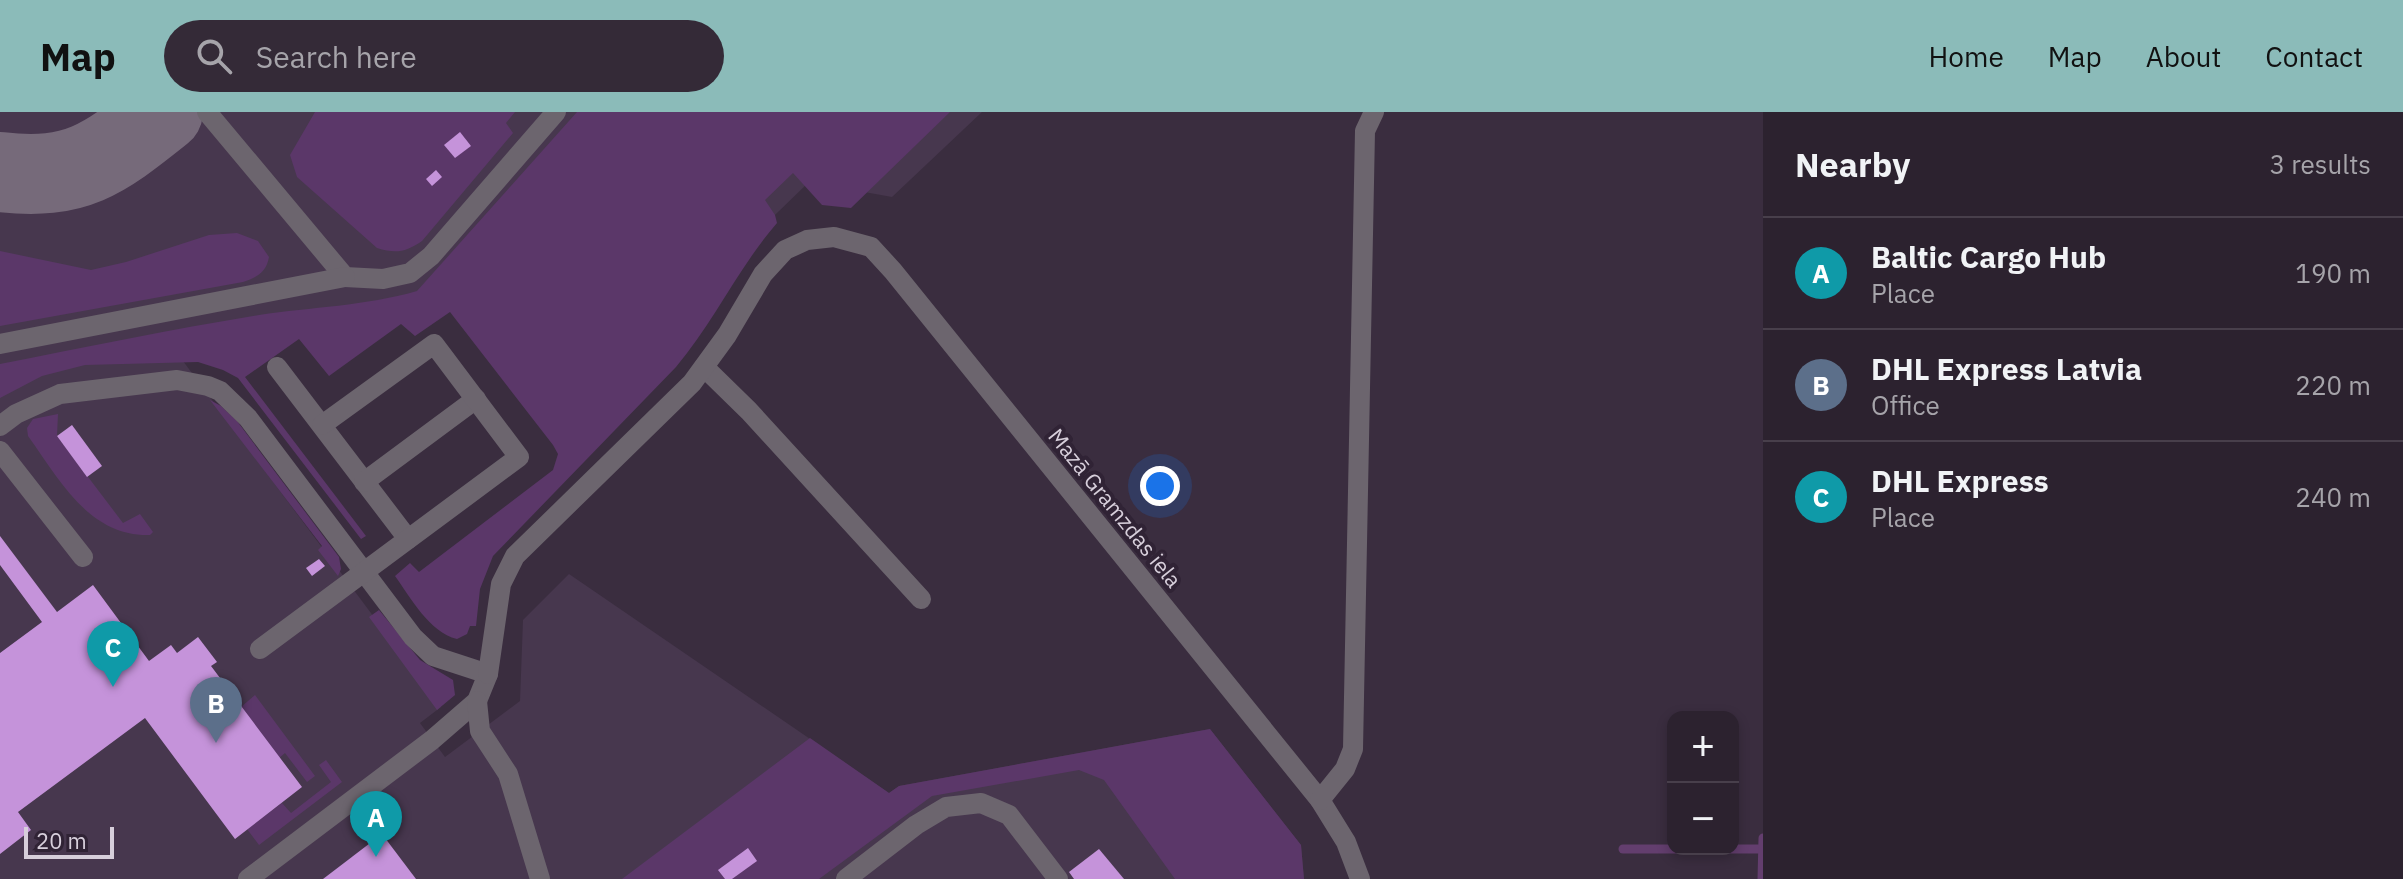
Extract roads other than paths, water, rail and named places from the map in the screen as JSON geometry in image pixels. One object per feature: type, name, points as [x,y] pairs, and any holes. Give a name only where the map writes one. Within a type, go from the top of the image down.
[{"type":"street","points":[[207,112],[345,277]]},
{"type":"street","points":[[0,344],[345,277],[383,279],[410,273],[431,256],[556,112]]},
{"type":"street","points":[[1320,800],[1345,769],[1353,749],[1365,131],[1374,112]]},
{"type":"street","name":"Mazā Gramzdas iela","points":[[704,367],[763,274],[785,250],[807,240],[834,237],[871,247],[1320,800],[1346,842],[1360,879]]},
{"type":"street","points":[[260,649],[519,457],[434,344],[322,425]]},
{"type":"street","points":[[277,367],[408,539]]},
{"type":"street","points":[[248,879],[432,740],[477,701],[488,674],[501,584],[515,556],[692,383],[704,367],[749,411],[921,599]]},
{"type":"street","points":[[0,426],[16,414],[60,394],[177,380],[220,391],[248,418],[413,637],[433,656],[488,674]]},
{"type":"street","points":[[364,482],[476,399]]},
{"type":"street","points":[[0,451],[83,557]]},
{"type":"street","points":[[477,701],[480,731],[508,774],[540,879]]},
{"type":"street","points":[[846,879],[916,825],[946,807],[981,803],[1009,815],[1058,879]]},
{"type":"waterway","points":[[1762,879],[1763,838]]},
{"type":"waterway","points":[[1623,849],[1763,849]]},
{"type":"place","name":"DHL Express","points":[[113,687]]},
{"type":"place","name":"DHL Express Latvia","points":[[216,743]]},
{"type":"place","name":"Baltic Cargo Hub","points":[[376,857]]}]
